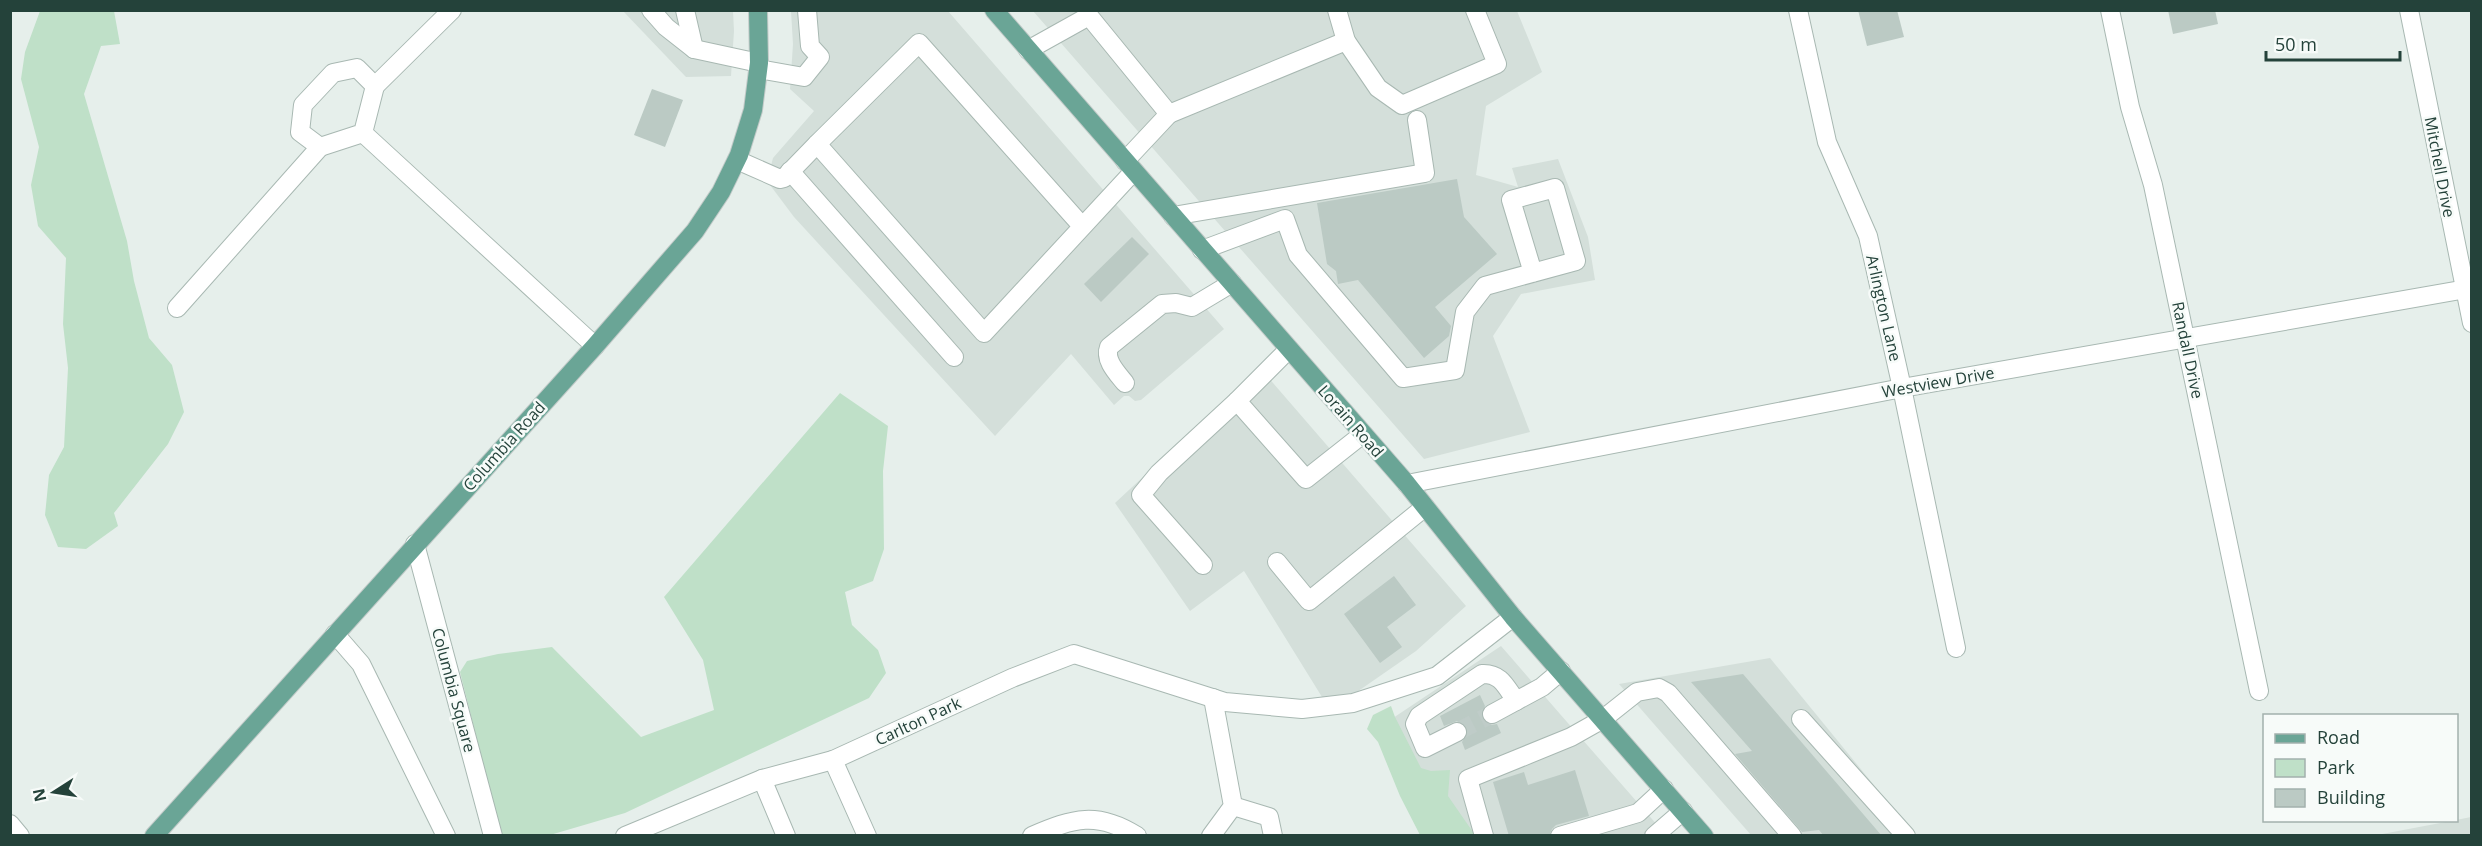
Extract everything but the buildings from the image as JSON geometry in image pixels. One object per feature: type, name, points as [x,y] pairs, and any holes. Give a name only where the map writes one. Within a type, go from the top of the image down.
[{"type":"main road","name":"Columbia Road","points":[[154,836],[595,346],[695,231],[721,192],[737,160],[753,110],[759,66],[758,10]]},
{"type":"main road","name":"Lorain Road","points":[[994,10],[1407,484],[1513,617],[1704,836]]},
{"type":"street","points":[[363,133],[375,86],[452,10]]},
{"type":"street","points":[[651,10],[666,27],[694,49],[804,77],[820,57],[810,46],[807,10]]},
{"type":"street","points":[[685,10],[694,49]]},
{"type":"street","points":[[1337,10],[1347,40],[1378,88],[1402,105],[1497,64],[1475,10]]},
{"type":"street","name":"Arlington Lane","points":[[1798,10],[1827,142],[1868,236],[1956,648]]},
{"type":"street","name":"Randall Drive","points":[[2110,10],[2130,107],[2153,185],[2259,691]]},
{"type":"street","name":"Mitchell Drive","points":[[2409,10],[2468,288],[2472,323]]},
{"type":"street","points":[[1028,50],[1089,16],[1168,114]]},
{"type":"street","points":[[817,144],[984,333],[1082,226],[1168,114],[1347,40]]},
{"type":"street","points":[[737,160],[780,179],[920,43],[1082,226]]},
{"type":"street","points":[[320,147],[300,132],[303,105],[333,73],[357,68],[375,86]]},
{"type":"street","points":[[1173,216],[1425,173],[1417,120]]},
{"type":"street","points":[[177,308],[320,147],[363,133]]},
{"type":"street","points":[[363,133],[595,346]]},
{"type":"street","points":[[790,171],[954,357]]},
{"type":"street","points":[[1202,250],[1285,219],[1298,255],[1403,378],[1455,370],[1465,312],[1485,286],[1533,273],[1576,261],[1555,188],[1511,200],[1533,273]]},
{"type":"street","points":[[1125,383],[1110,363],[1107,353],[1109,346],[1162,304],[1176,303],[1192,306],[1232,284]]},
{"type":"street","name":"Westview Drive","points":[[1407,484],[1902,388],[2468,288]]},
{"type":"street","points":[[1203,565],[1141,495],[1159,473],[1289,349]]},
{"type":"street","points":[[1237,401],[1306,479],[1363,434]]},
{"type":"street","points":[[1277,562],[1309,601],[1425,507]]},
{"type":"street","name":"Columbia Square","points":[[416,544],[493,836]]},
{"type":"street","name":"Carlton Park","points":[[625,836],[762,779],[833,760],[1012,678],[1074,654],[1225,702],[1302,709],[1353,703],[1437,676],[1513,617]]},
{"type":"street","points":[[335,634],[361,664],[446,836]]},
{"type":"street","points":[[1492,714],[1542,687],[1561,671]]},
{"type":"street","points":[[1457,732],[1425,748],[1415,724],[1419,716],[1482,674],[1492,673],[1500,679],[1516,701]]},
{"type":"street","points":[[1484,836],[1468,779],[1570,737],[1603,719],[1637,692],[1659,688],[1668,693],[1792,836]]},
{"type":"street","points":[[1211,836],[1233,806],[1213,698]]},
{"type":"street","points":[[1801,719],[1906,836]]},
{"type":"street","points":[[833,760],[867,836]]},
{"type":"street","points":[[762,779],[786,836]]},
{"type":"street","points":[[1560,836],[1638,813],[1664,789]]},
{"type":"street","points":[[1233,806],[1269,817],[1273,836]]},
{"type":"street","points":[[1654,836],[1683,811]]},
{"type":"street","points":[[1032,836],[1055,826],[1095,827],[1112,822],[1137,836]]},
{"type":"street","points":[[10,824],[20,836]]},
{"type":"shaded area","points":[[623,11],[733,11],[731,76],[686,77]]},
{"type":"shaded area","points":[[791,11],[948,11],[1224,329],[1141,400],[1135,401],[1129,396],[1124,396],[1114,405],[1071,354],[995,436],[794,217],[767,181],[773,158],[814,111],[790,89],[793,44]]},
{"type":"shaded area","points":[[1033,11],[1517,11],[1542,72],[1486,106],[1476,175],[1518,187],[1512,168],[1558,159],[1588,237],[1595,280],[1521,294],[1493,336],[1530,432],[1424,459]]},
{"type":"shaded area","points":[[1260,368],[1466,606],[1416,651],[1354,694],[1322,697],[1244,571],[1190,611],[1115,503]]},
{"type":"shaded area","points":[[1501,646],[1666,835],[1437,835],[1384,724]]},
{"type":"shaded area","points":[[1770,658],[1913,835],[1751,835],[1619,684]]},
{"type":"shaded area","points":[[2471,817],[2471,835],[2377,835],[2445,822],[2458,822],[2458,820]]},
{"type":"green space","points":[[40,11],[114,11],[120,44],[101,46],[84,94],[127,241],[134,281],[149,338],[172,365],[184,412],[168,444],[114,513],[118,526],[86,549],[58,547],[45,515],[49,475],[64,447],[68,368],[63,324],[66,258],[38,226],[31,185],[39,147],[21,79],[25,52]]},
{"type":"green space","points":[[840,393],[888,426],[883,471],[884,549],[873,581],[845,592],[852,625],[878,650],[886,673],[869,698],[625,813],[550,835],[501,835],[460,672],[467,661],[498,654],[552,647],[641,737],[714,710],[703,660],[664,597]]},
{"type":"green space","points":[[1391,706],[1421,768],[1431,771],[1450,770],[1448,796],[1475,835],[1420,835],[1400,796],[1378,742],[1367,729],[1373,715]]},
{"type":"tunnel","points":[[1457,732],[1492,714]]}]
